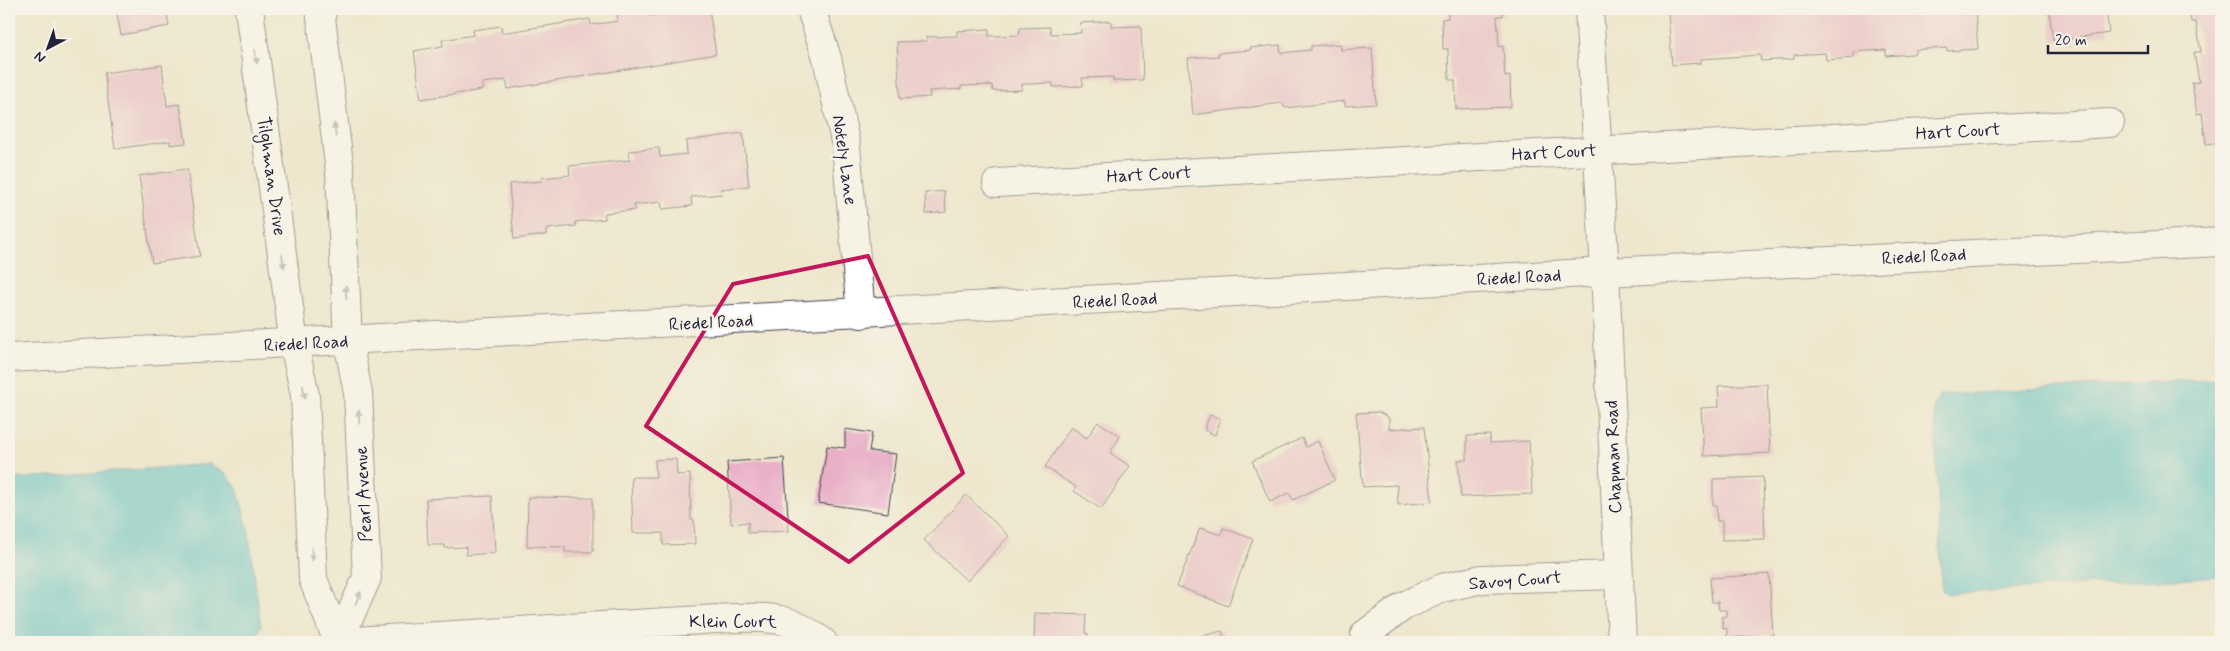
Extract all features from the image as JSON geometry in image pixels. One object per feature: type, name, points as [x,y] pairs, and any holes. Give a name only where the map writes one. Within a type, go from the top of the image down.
[{"type":"street","name":"Tilghman Drive","points":[[249,9],[294,344]]},
{"type":"street","points":[[320,9],[340,172],[348,341]]},
{"type":"street","name":"Notely Lane","points":[[811,9],[827,58],[846,146],[861,314]]},
{"type":"street","name":"Chapman Road","points":[[1589,9],[1605,272],[1622,642]]},
{"type":"street","name":"Hart Court","points":[[997,183],[2110,123]]},
{"type":"street","name":"Riedel Road","points":[[9,358],[861,314],[1605,272],[2221,242]]},
{"type":"street","name":"Pearl Avenue","points":[[338,642],[367,578],[358,393],[348,341]]},
{"type":"street","points":[[294,344],[305,395],[313,579],[338,642]]},
{"type":"street","name":"Savoy Court","points":[[1365,634],[1404,606],[1442,588],[1482,579],[1618,575]]},
{"type":"street","name":"Klein Court","points":[[338,642],[724,618],[777,618],[802,626],[823,642]]},
{"type":"highlighted area","points":[[868,256],[963,473],[849,562],[646,426],[733,284]]},
{"type":"water","points":[[2221,379],[2221,576],[1947,594],[1942,590],[1934,406],[1940,395]]},
{"type":"water","points":[[210,464],[227,475],[237,488],[248,528],[261,626],[254,642],[9,642],[9,479]]},
{"type":"building","points":[[116,9],[166,9],[169,26],[121,35]]},
{"type":"building","points":[[648,9],[650,16],[678,12],[678,9],[709,9],[716,54],[508,89],[506,80],[482,83],[482,90],[421,99],[414,51],[443,46],[442,40],[474,35],[473,30],[501,26],[502,33],[590,19],[591,25],[618,21],[617,14]]},
{"type":"building","points":[[1448,9],[1503,9],[1503,16],[1497,16],[1499,47],[1503,46],[1505,77],[1510,76],[1511,107],[1456,109],[1455,80],[1449,80],[1448,49],[1443,49],[1442,19],[1448,18]]},
{"type":"building","points":[[1698,9],[1975,9],[1978,49],[1947,51],[1947,48],[1925,49],[1915,50],[1915,53],[1912,54],[1886,56],[1886,50],[1854,52],[1854,58],[1826,60],[1825,53],[1794,55],[1794,59],[1761,61],[1760,55],[1701,59],[1701,63],[1672,65],[1668,12]]},
{"type":"building","points":[[2049,9],[2106,9],[2109,33],[2053,41]]},
{"type":"building","points":[[2189,9],[2221,9],[2221,142],[2206,144],[2202,113],[2197,114],[2192,83],[2199,82],[2194,52],[2201,52],[2196,22],[2191,22]]},
{"type":"building","points":[[1111,21],[1111,27],[1141,26],[1143,80],[1113,81],[1113,77],[1082,78],[1083,86],[1053,87],[1053,83],[1022,84],[1022,90],[993,91],[992,85],[961,86],[961,89],[929,91],[930,97],[900,99],[897,42],[927,41],[926,37],[957,36],[957,31],[989,29],[989,36],[1019,35],[1020,28],[1050,27],[1051,34],[1081,33],[1080,23]]},
{"type":"building","points":[[1341,44],[1341,50],[1372,48],[1376,104],[1345,106],[1345,101],[1285,108],[1282,103],[1193,115],[1188,58],[1219,56],[1218,53],[1280,45],[1281,53],[1311,50],[1311,46]]},
{"type":"building","points":[[162,65],[167,106],[180,104],[186,143],[170,145],[170,141],[115,149],[104,73]]},
{"type":"building","points":[[743,133],[749,186],[721,189],[722,194],[691,197],[692,206],[662,209],[661,202],[634,205],[635,210],[605,213],[605,219],[575,222],[576,226],[546,229],[546,235],[514,239],[509,184],[542,181],[541,178],[570,175],[569,166],[630,160],[629,151],[659,148],[660,157],[687,154],[686,141]]},
{"type":"building","points":[[187,169],[200,256],[152,263],[139,176]]},
{"type":"building","points":[[944,191],[946,212],[926,214],[925,193]]},
{"type":"building","points":[[1767,384],[1770,453],[1704,456],[1701,408],[1719,407],[1718,386]]},
{"type":"building","points":[[1379,412],[1389,418],[1389,429],[1424,427],[1432,502],[1398,505],[1397,485],[1363,487],[1356,413]]},
{"type":"building","points":[[1210,415],[1221,419],[1215,435],[1204,430]]},
{"type":"building","points":[[1098,422],[1120,436],[1110,453],[1130,466],[1101,509],[1074,491],[1076,487],[1045,467],[1071,427],[1087,438]]},
{"type":"building","points":[[845,429],[872,433],[869,451],[896,454],[888,513],[818,503],[827,446],[845,448]]},
{"type":"building","points":[[1490,435],[1490,443],[1529,441],[1532,494],[1461,497],[1458,460],[1467,460],[1467,436]]},
{"type":"building","points":[[1302,438],[1306,447],[1318,441],[1335,480],[1293,500],[1289,493],[1270,502],[1252,461]]},
{"type":"building","points":[[784,458],[789,531],[748,533],[748,522],[731,524],[727,462]]},
{"type":"building","points":[[676,459],[677,475],[690,474],[691,520],[694,520],[695,544],[663,545],[663,533],[633,533],[631,477],[656,477],[655,460]]},
{"type":"building","points":[[1763,477],[1765,539],[1722,540],[1722,521],[1717,521],[1716,505],[1713,505],[1713,479]]},
{"type":"building","points":[[966,495],[1009,536],[967,581],[924,540]]},
{"type":"building","points":[[492,496],[495,553],[466,555],[466,547],[445,548],[445,545],[428,545],[426,499]]},
{"type":"building","points":[[528,497],[593,498],[593,552],[565,552],[565,547],[527,546]]},
{"type":"building","points":[[1200,528],[1221,535],[1223,528],[1253,539],[1228,606],[1177,586]]},
{"type":"building","points":[[1769,574],[1773,635],[1727,638],[1727,628],[1723,629],[1722,617],[1727,616],[1726,610],[1719,610],[1718,602],[1712,602],[1710,578]]},
{"type":"building","points":[[1035,613],[1086,615],[1085,633],[1088,634],[1088,642],[1034,642]]},
{"type":"building","points":[[1222,631],[1225,642],[1187,642],[1187,640]]}]
